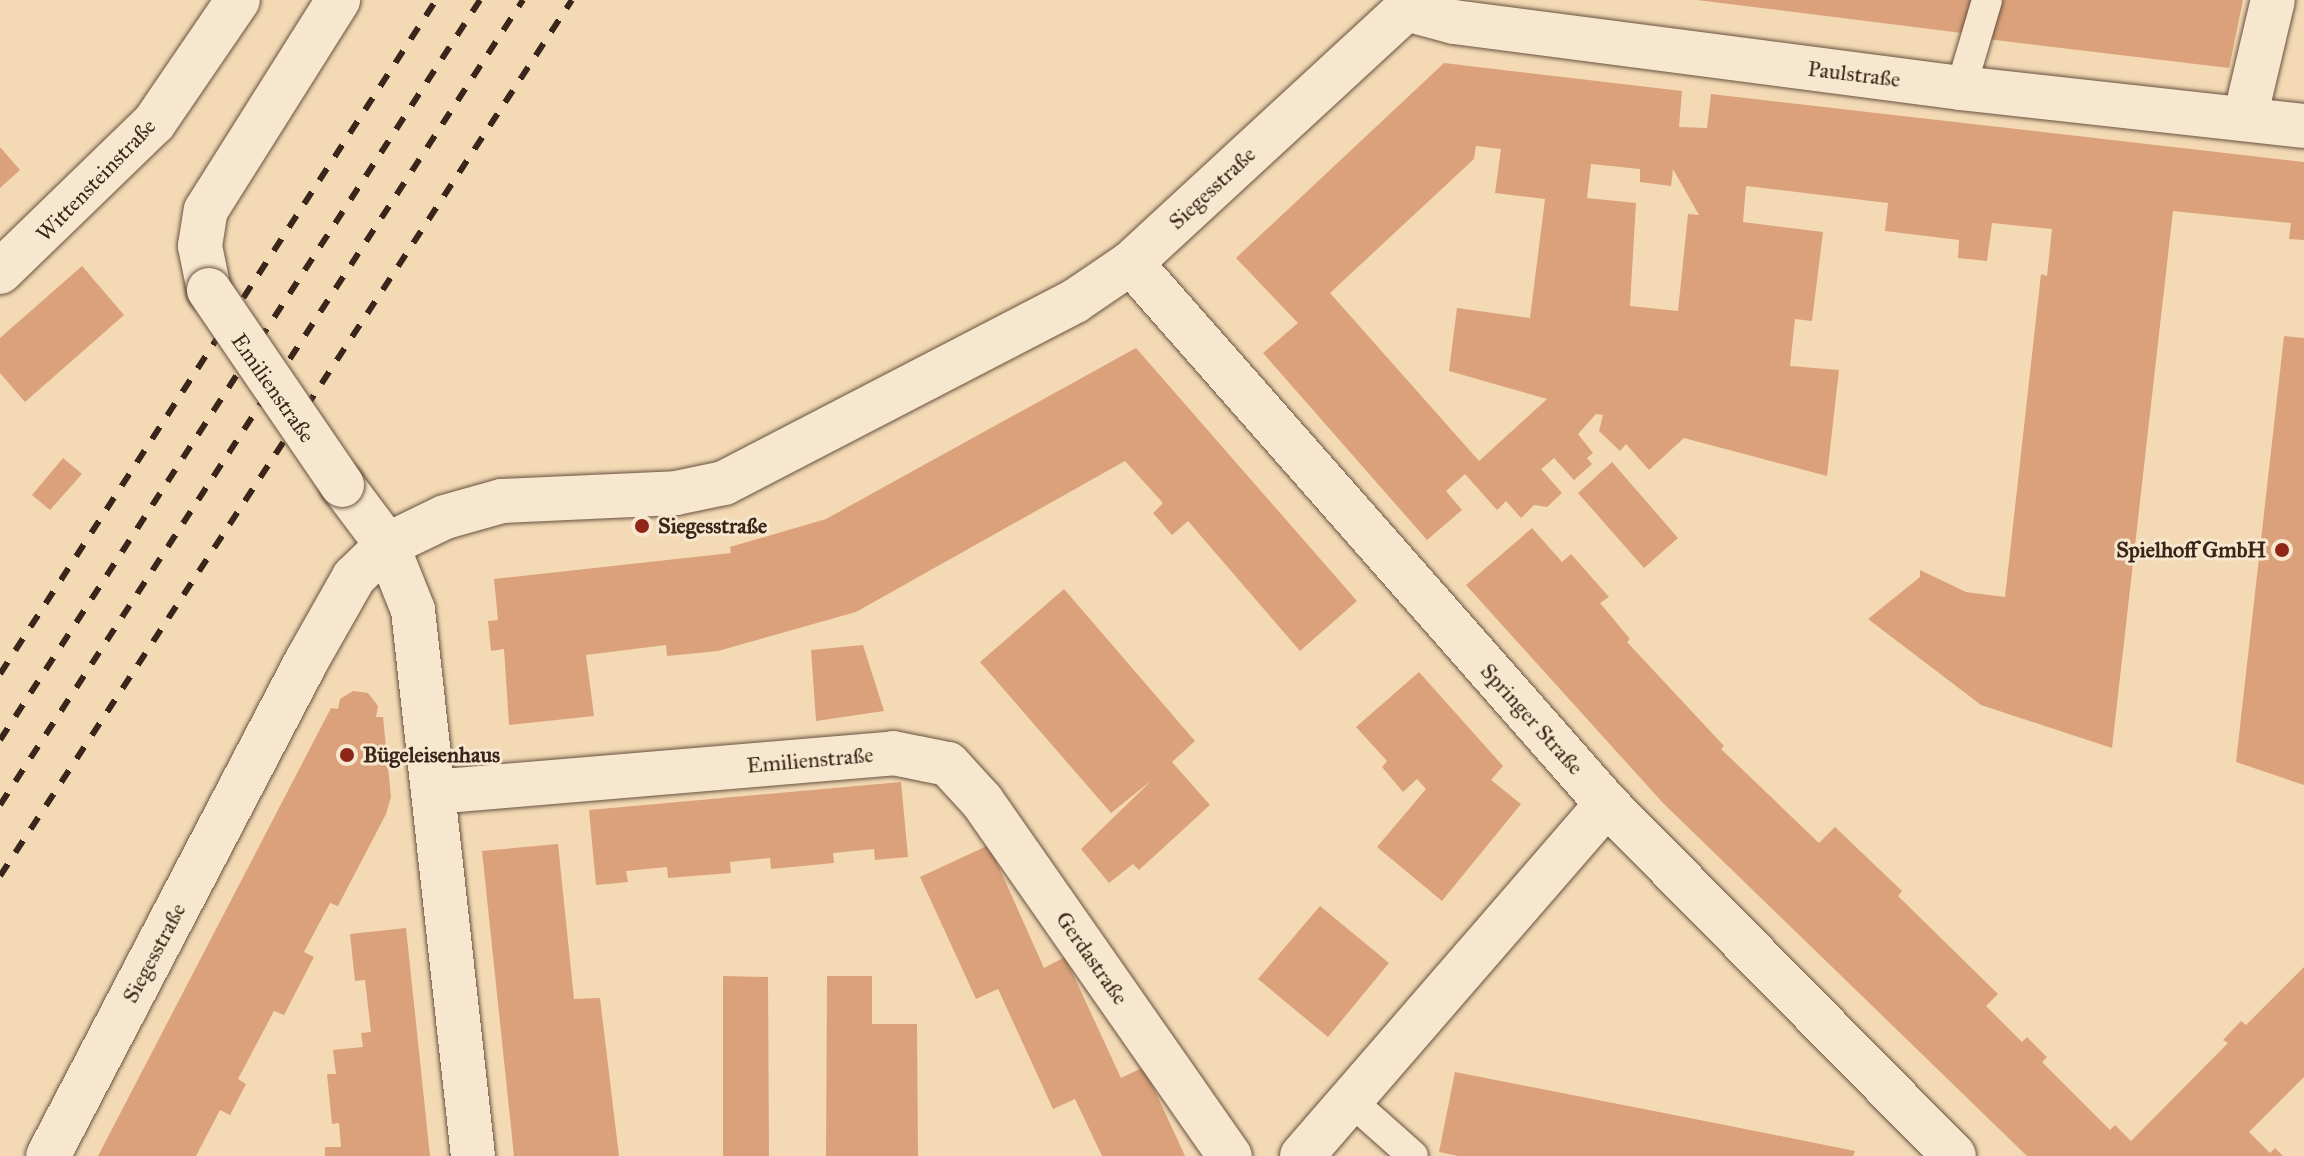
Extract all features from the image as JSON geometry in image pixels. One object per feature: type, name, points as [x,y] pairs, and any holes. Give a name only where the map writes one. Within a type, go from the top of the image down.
[{"type":"street","name":"Wittensteinstraße","points":[[0,272],[154,123],[238,0]]},
{"type":"street","name":"Emilienstraße","points":[[338,0],[206,210],[200,246],[209,290],[342,485],[387,545],[413,610],[473,1156]]},
{"type":"street","points":[[2245,118],[2273,0]]},
{"type":"street","name":"Paulstraße","points":[[1411,5],[1454,22],[1961,88],[2304,126]]},
{"type":"street","name":"Siegesstraße","points":[[48,1156],[307,660],[354,577],[387,545],[445,517],[502,501],[676,493],[724,483],[1075,301],[1131,263],[1411,5]]},
{"type":"street","name":"Springer Straße","points":[[1131,263],[1607,804],[1954,1156]]},
{"type":"street","name":"Emilienstraße","points":[[433,792],[893,753],[948,764]]},
{"type":"street","name":"Gerdastraße","points":[[948,764],[982,801],[1230,1156]]},
{"type":"street","points":[[1302,1156],[1607,804]]},
{"type":"lane","points":[[1961,88],[1987,0]]},
{"type":"lane","points":[[1350,1100],[1413,1156]]},
{"type":"building","points":[[1697,0],[1972,0],[1962,33]]},
{"type":"building","points":[[2001,0],[2243,0],[2229,68],[1987,39]]},
{"type":"building","points":[[1444,63],[1682,91],[1679,127],[1707,128],[1711,94],[2304,162],[2304,240],[2289,239],[2291,223],[2173,211],[2112,748],[1981,705],[1868,619],[1920,577],[1920,570],[1966,592],[2005,597],[2041,274],[2047,276],[2052,229],[1992,223],[1987,261],[1958,258],[1959,240],[1885,231],[1888,203],[1746,186],[1743,222],[1823,232],[1812,321],[1795,319],[1790,366],[1839,370],[1827,476],[1684,438],[1649,470],[1626,444],[1620,451],[1599,431],[1603,415],[1596,414],[1578,434],[1593,453],[1587,458],[1592,464],[1574,480],[1554,458],[1541,469],[1562,493],[1547,507],[1534,505],[1521,518],[1506,501],[1497,510],[1465,474],[1446,491],[1462,510],[1427,540],[1263,353],[1298,323],[1236,258]],"holes":[[[1476,146],[1501,149],[1495,193],[1545,199],[1530,318],[1457,308],[1449,371],[1547,399],[1479,461],[1330,293],[1474,159]],[[1591,164],[1640,169],[1640,182],[1671,186],[1673,169],[1699,215],[1688,214],[1678,311],[1630,306],[1636,203],[1587,198]]]},
{"type":"building","points":[[0,147],[20,170],[0,188]]},
{"type":"building","points":[[82,266],[124,315],[25,402],[0,373],[0,338]]},
{"type":"building","name":"Spielhoff GmbH","points":[[2284,336],[2304,338],[2304,785],[2236,762]]},
{"type":"building","points":[[1136,348],[1357,601],[1300,651],[1188,521],[1172,535],[1153,513],[1163,503],[1125,461],[856,612],[718,651],[667,656],[666,645],[586,655],[594,716],[509,725],[504,649],[491,651],[488,621],[498,620],[494,579],[731,553],[730,547],[826,519]]},
{"type":"building","points":[[63,458],[82,474],[50,510],[32,495]]},
{"type":"building","points":[[1612,462],[1678,538],[1644,568],[1578,493]]},
{"type":"building","points":[[1532,528],[1562,562],[1571,554],[1609,597],[1600,603],[1630,639],[1627,642],[1724,746],[1721,749],[1819,843],[1835,827],[1902,891],[1898,896],[1998,994],[1986,1006],[2022,1042],[2027,1037],[2047,1057],[2042,1062],[2110,1130],[2115,1125],[2131,1141],[2228,1043],[2223,1040],[2241,1021],[2246,1025],[2304,967],[2304,1077],[2249,1132],[2270,1153],[2275,1148],[2283,1156],[2027,1156],[1663,803],[1466,585]]},
{"type":"building","points":[[1064,589],[1195,741],[1172,762],[1210,805],[1139,870],[1133,864],[1109,883],[1081,849],[1152,780],[1111,813],[980,662]]},
{"type":"building","points":[[863,645],[884,711],[816,721],[811,650]]},
{"type":"building","points":[[1419,672],[1503,766],[1491,780],[1521,804],[1442,901],[1377,847],[1426,789],[1417,779],[1403,792],[1382,767],[1387,761],[1356,727]]},
{"type":"building","points":[[353,691],[368,693],[378,706],[376,717],[383,717],[391,797],[386,814],[338,906],[330,903],[304,952],[314,957],[284,1015],[274,1011],[238,1079],[246,1084],[230,1115],[220,1110],[196,1156],[98,1156],[331,708],[338,709],[340,699]]},
{"type":"building","points":[[901,782],[908,857],[875,860],[874,849],[833,853],[834,863],[771,869],[770,858],[730,862],[731,873],[668,878],[667,867],[626,871],[628,882],[596,885],[589,810]]},
{"type":"building","points":[[558,844],[574,999],[600,998],[619,1156],[514,1156],[482,851]]},
{"type":"building","points":[[989,845],[1044,968],[1065,957],[1121,1078],[1144,1067],[1185,1156],[1102,1156],[1075,1099],[1053,1109],[998,989],[976,999],[920,877]]},
{"type":"building","points":[[1320,906],[1389,963],[1328,1037],[1258,979]]},
{"type":"building","points":[[406,928],[430,1156],[325,1156],[325,1147],[341,1147],[339,1123],[332,1124],[327,1074],[336,1074],[333,1050],[363,1047],[361,1033],[371,1032],[365,980],[355,981],[350,934]]},
{"type":"building","points":[[723,976],[768,977],[769,1156],[723,1156]]},
{"type":"building","points":[[827,976],[872,976],[872,1024],[917,1024],[918,1156],[826,1156]]},
{"type":"building","points":[[1455,1072],[1855,1151],[1853,1156],[1458,1156],[1439,1152]]},
{"type":"railway","points":[[0,674],[436,0]]},
{"type":"railway","points":[[0,740],[480,0]]},
{"type":"railway","points":[[0,805],[523,0]]},
{"type":"railway","points":[[0,876],[572,0]]},
{"type":"place","name":"Siegesstraße","points":[[642,526]]},
{"type":"place","name":"Spielhoff GmbH","points":[[2282,550]]},
{"type":"place","name":"Bügeleisenhaus","points":[[347,755]]}]
